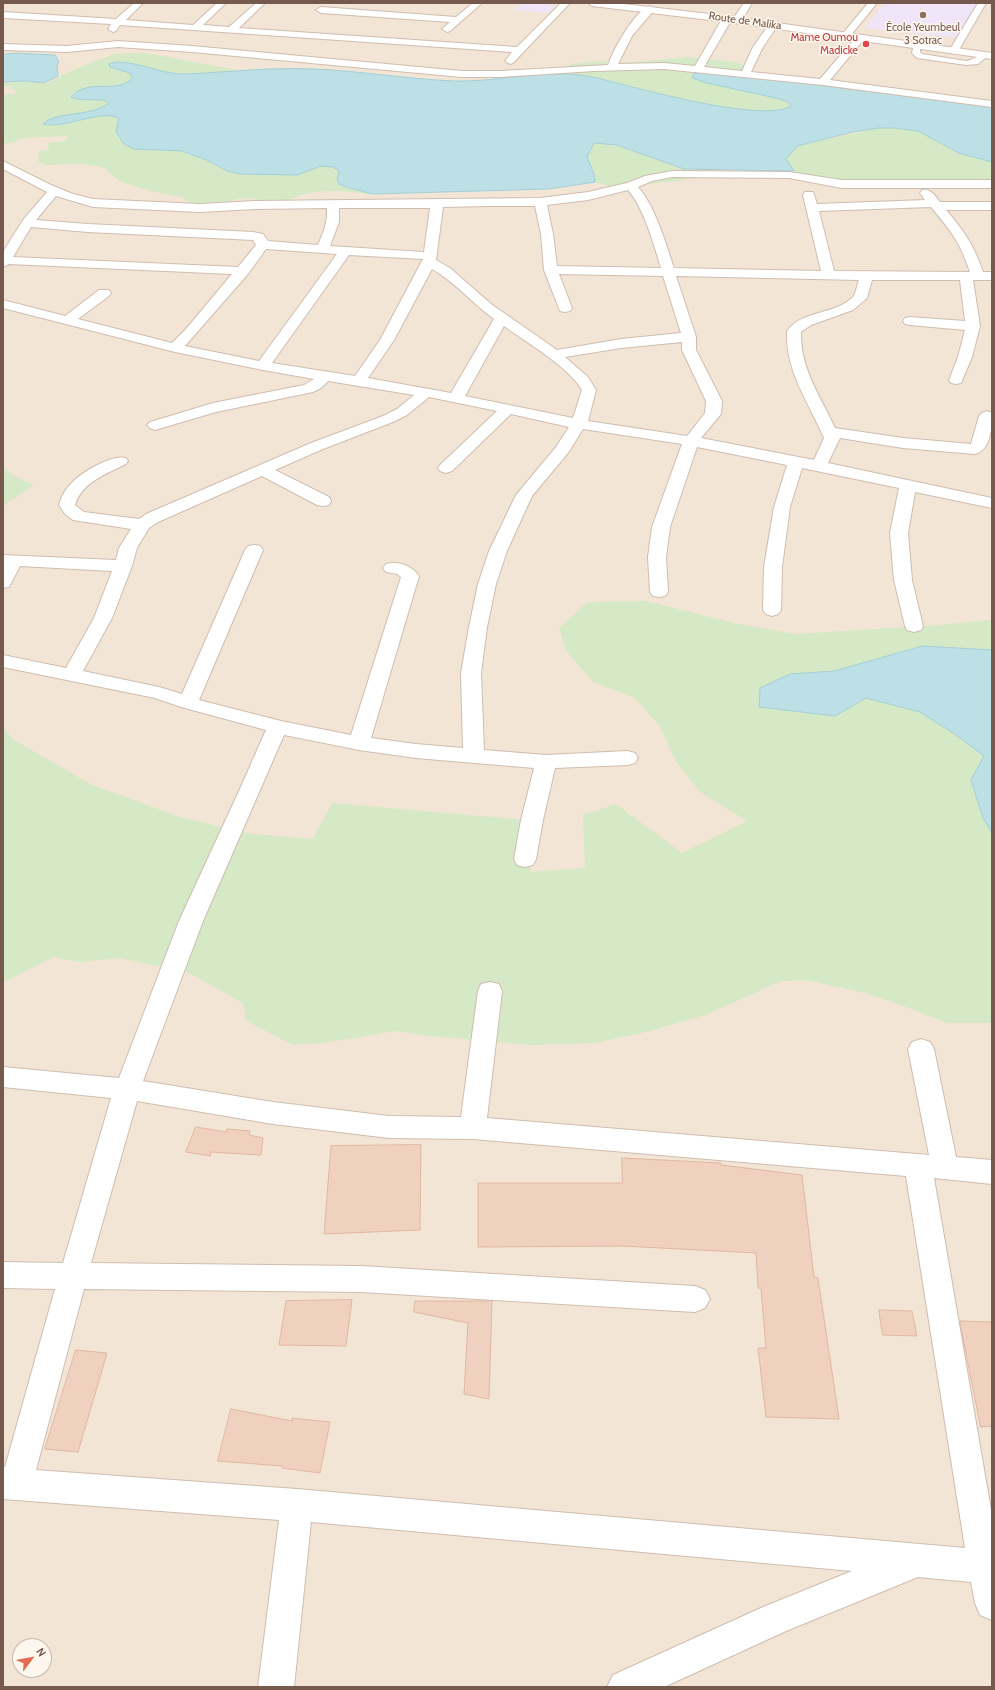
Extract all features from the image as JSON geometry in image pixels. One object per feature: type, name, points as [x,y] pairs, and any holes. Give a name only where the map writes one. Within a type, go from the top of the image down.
[{"type":"street","points":[[101,45],[117,23],[139,3]]},
{"type":"street","points":[[196,27],[222,3]]},
{"type":"street","points":[[233,30],[261,3]]},
{"type":"street","points":[[329,3],[318,12],[458,20]]},
{"type":"street","points":[[407,70],[429,45],[478,3]]},
{"type":"street","points":[[500,74],[519,50],[566,3]]},
{"type":"street","name":"Route de Malika","points":[[592,3],[655,6],[727,19],[917,46],[955,49]]},
{"type":"street","name":"Route de Malika","points":[[628,3],[740,16],[990,54]]},
{"type":"street","points":[[740,16],[748,3]]},
{"type":"street","points":[[848,33],[873,3]]},
{"type":"street","points":[[955,49],[981,5],[992,9]]},
{"type":"street","points":[[16,27],[28,16],[44,6]]},
{"type":"street","points":[[612,67],[624,40],[631,29],[655,6]]},
{"type":"street","points":[[3,15],[519,50]]},
{"type":"street","points":[[698,69],[727,19]]},
{"type":"street","points":[[268,57],[305,25]]},
{"type":"street","points":[[745,74],[758,47],[773,25]]},
{"type":"street","points":[[192,50],[220,29]]},
{"type":"street","points":[[823,82],[860,38]]},
{"type":"street","points":[[3,47],[59,50],[118,44],[462,74],[500,74],[612,67],[664,66],[823,82],[992,104]]},
{"type":"street","points":[[3,164],[31,181],[76,200],[93,203],[181,208],[255,205],[540,202],[588,196],[631,186],[649,178],[679,174],[790,175],[811,180],[842,184],[992,184]]},
{"type":"street","points":[[811,180],[809,195],[829,276]]},
{"type":"street","points":[[921,185],[936,205],[949,218],[960,234],[970,253],[973,326],[965,357],[956,380]]},
{"type":"street","points":[[631,186],[639,195],[657,236],[689,337],[689,350],[714,401],[713,414],[691,441],[661,527],[657,557],[659,592]]},
{"type":"street","points":[[54,191],[27,223],[4,261],[243,271]]},
{"type":"street","points":[[540,202],[547,234],[551,270],[565,308]]},
{"type":"street","points":[[359,381],[387,340],[430,259],[437,204]]},
{"type":"street","points":[[322,249],[332,227],[335,215],[333,205]]},
{"type":"street","points":[[813,208],[936,205],[992,206]]},
{"type":"street","points":[[27,223],[88,228],[253,236],[260,237],[263,245]]},
{"type":"street","points":[[263,245],[430,259],[486,307],[554,355],[583,380],[589,390],[579,424],[562,450],[524,495],[498,551],[487,584],[478,627],[471,673],[474,757]]},
{"type":"street","points":[[175,348],[191,332],[263,245]]},
{"type":"street","points":[[263,366],[324,283],[345,251]]},
{"type":"street","points":[[551,270],[667,271],[829,276],[992,276]]},
{"type":"street","points":[[820,466],[832,438],[805,385],[792,341],[794,331],[806,322],[848,307],[860,298],[866,276]]},
{"type":"street","points":[[67,321],[104,293]]},
{"type":"street","points":[[3,304],[175,348],[263,366],[426,392],[579,424],[691,441],[820,466],[992,503]]},
{"type":"street","points":[[456,398],[502,318]]},
{"type":"street","points":[[910,321],[973,326]]},
{"type":"street","points":[[554,355],[610,344],[689,337]]},
{"type":"street","points":[[155,425],[213,408],[308,389],[316,385],[325,376]]},
{"type":"street","points":[[72,674],[103,618],[123,566],[128,548],[142,525],[152,518],[262,470],[388,419],[402,412],[426,392]]},
{"type":"street","points":[[446,468],[508,409]]},
{"type":"street","points":[[829,432],[903,443],[975,449],[978,447],[987,416]]},
{"type":"street","points":[[120,461],[90,476],[75,488],[68,498],[67,505],[70,510],[79,516],[142,525]]},
{"type":"street","points":[[772,610],[773,567],[782,507],[796,462]]},
{"type":"street","points":[[262,470],[323,501]]},
{"type":"street","points":[[908,486],[899,533],[903,580],[914,626]]},
{"type":"street","points":[[188,703],[254,550]]},
{"type":"street","points":[[3,583],[8,561],[123,566]]},
{"type":"street","points":[[359,743],[410,576],[403,570],[392,568]]},
{"type":"street","points":[[3,661],[159,693],[188,703],[277,727],[359,743],[474,757],[546,762],[628,758]]},
{"type":"street","points":[[277,727],[250,791],[191,921],[127,1089],[73,1277],[9,1484],[297,1505],[988,1566]]},
{"type":"street","points":[[525,859],[532,820],[546,762]]},
{"type":"street","points":[[473,1128],[490,991]]},
{"type":"street","points":[[921,1049],[932,1167],[992,1603]]},
{"type":"street","points":[[3,1077],[127,1089],[273,1113],[389,1127],[473,1128],[992,1172]]},
{"type":"street","points":[[3,1275],[73,1277],[361,1279],[694,1299]]},
{"type":"street","points":[[276,1687],[297,1505]]},
{"type":"street","points":[[625,1687],[775,1619],[920,1560]]},
{"type":"lane","points":[[917,46],[916,52],[920,56],[966,63],[974,62],[990,54]]},
{"type":"shaded area","points":[[3,3],[992,3],[992,1687],[3,1687]]},
{"type":"shaded area","points":[[522,3],[556,5],[548,13],[514,10]]},
{"type":"shaded area","name":"École Yeumbeul 3 Sotrac","points":[[884,3],[978,3],[957,38],[865,28]]},
{"type":"green space","points":[[141,53],[228,68],[234,71],[181,74],[165,72],[141,65],[109,64],[110,67],[130,73],[132,78],[125,83],[103,85],[85,90],[72,97],[80,100],[107,101],[108,104],[100,110],[89,112],[57,126],[88,118],[112,116],[119,118],[117,130],[119,138],[124,144],[133,149],[182,151],[202,157],[214,165],[226,170],[252,174],[295,175],[319,166],[332,167],[339,171],[337,180],[349,188],[373,194],[338,191],[313,192],[292,200],[283,207],[252,198],[236,199],[214,210],[191,203],[181,197],[154,192],[122,182],[115,178],[106,169],[96,166],[82,164],[44,165],[38,161],[39,151],[48,150],[49,143],[65,141],[67,136],[21,138],[14,142],[3,144],[3,95],[17,93],[11,87],[3,86],[3,83],[30,82],[46,84],[62,75],[115,54]]},
{"type":"green space","points":[[686,57],[736,62],[751,69],[707,83],[777,98],[791,106],[775,111],[750,110],[719,106],[571,74],[570,64],[602,61],[624,63]]},
{"type":"green space","points":[[879,128],[918,131],[959,153],[992,162],[992,185],[947,188],[812,179],[794,171],[786,159],[797,146]]},
{"type":"green space","points":[[594,143],[617,145],[647,155],[684,169],[694,177],[677,181],[612,187],[595,182],[594,174],[587,157]]},
{"type":"green space","points":[[3,465],[9,473],[34,485],[3,506]]},
{"type":"green space","points":[[647,601],[734,623],[796,634],[992,620],[992,650],[923,646],[834,671],[790,674],[759,707],[835,716],[866,698],[920,712],[956,735],[984,756],[971,780],[983,818],[992,833],[992,1023],[947,1023],[865,993],[806,980],[781,981],[708,1014],[651,1031],[595,1043],[531,1045],[430,1036],[394,1031],[321,1043],[293,1045],[246,1021],[243,1003],[189,973],[120,958],[80,962],[53,957],[3,983],[3,728],[13,739],[90,784],[180,817],[252,834],[313,839],[332,803],[538,821],[530,872],[585,868],[583,815],[616,804],[682,853],[747,821],[700,792],[675,760],[660,726],[635,698],[593,682],[567,652],[559,628],[588,602]]},
{"type":"water","points":[[15,53],[55,55],[59,62],[57,65],[58,76],[44,83],[26,81],[3,82],[3,55]]},
{"type":"water","points":[[125,62],[165,72],[181,74],[265,69],[304,69],[349,71],[419,79],[454,81],[472,81],[544,74],[579,75],[597,78],[667,96],[727,107],[754,110],[776,110],[791,106],[788,102],[776,98],[707,83],[692,78],[694,74],[700,72],[748,76],[992,107],[992,162],[959,153],[918,131],[879,128],[853,132],[797,146],[786,159],[794,171],[684,169],[617,145],[594,143],[587,157],[594,174],[595,182],[549,189],[373,194],[339,184],[337,180],[339,171],[333,167],[321,166],[297,175],[240,174],[227,171],[207,160],[182,151],[134,149],[124,144],[116,131],[119,118],[111,116],[92,117],[62,124],[43,124],[56,117],[92,111],[108,104],[107,101],[71,97],[78,91],[86,88],[126,83],[132,78],[130,73],[110,67],[109,64]]},
{"type":"water","points":[[923,646],[992,650],[992,833],[983,818],[971,780],[984,756],[956,735],[920,712],[866,698],[835,716],[759,707],[760,688],[790,674],[834,671]]},
{"type":"building","points":[[196,1127],[226,1132],[227,1129],[250,1131],[249,1135],[263,1138],[261,1155],[211,1152],[210,1156],[186,1152]]},
{"type":"building","points":[[421,1145],[420,1230],[324,1234],[331,1146]]},
{"type":"building","points":[[622,1158],[721,1163],[721,1165],[802,1175],[814,1277],[818,1278],[839,1419],[766,1417],[758,1348],[766,1348],[761,1288],[758,1288],[756,1253],[623,1246],[478,1247],[478,1183],[622,1183]]},
{"type":"building","points":[[352,1300],[346,1346],[279,1345],[286,1301]]},
{"type":"building","points":[[415,1301],[492,1301],[489,1399],[464,1394],[468,1323],[414,1312]]},
{"type":"building","points":[[879,1310],[912,1311],[917,1336],[883,1335]]},
{"type":"building","points":[[960,1321],[992,1322],[992,1426],[981,1427]]},
{"type":"building","points":[[76,1350],[107,1353],[78,1452],[45,1449]]},
{"type":"building","points":[[231,1409],[292,1421],[292,1418],[330,1422],[320,1473],[282,1468],[282,1466],[218,1461]]},
{"type":"place","name":"École Yeumbeul 3 Sotrac","points":[[923,15]]},
{"type":"place","name":"Mame Oumou Madicke","points":[[866,44]]}]
